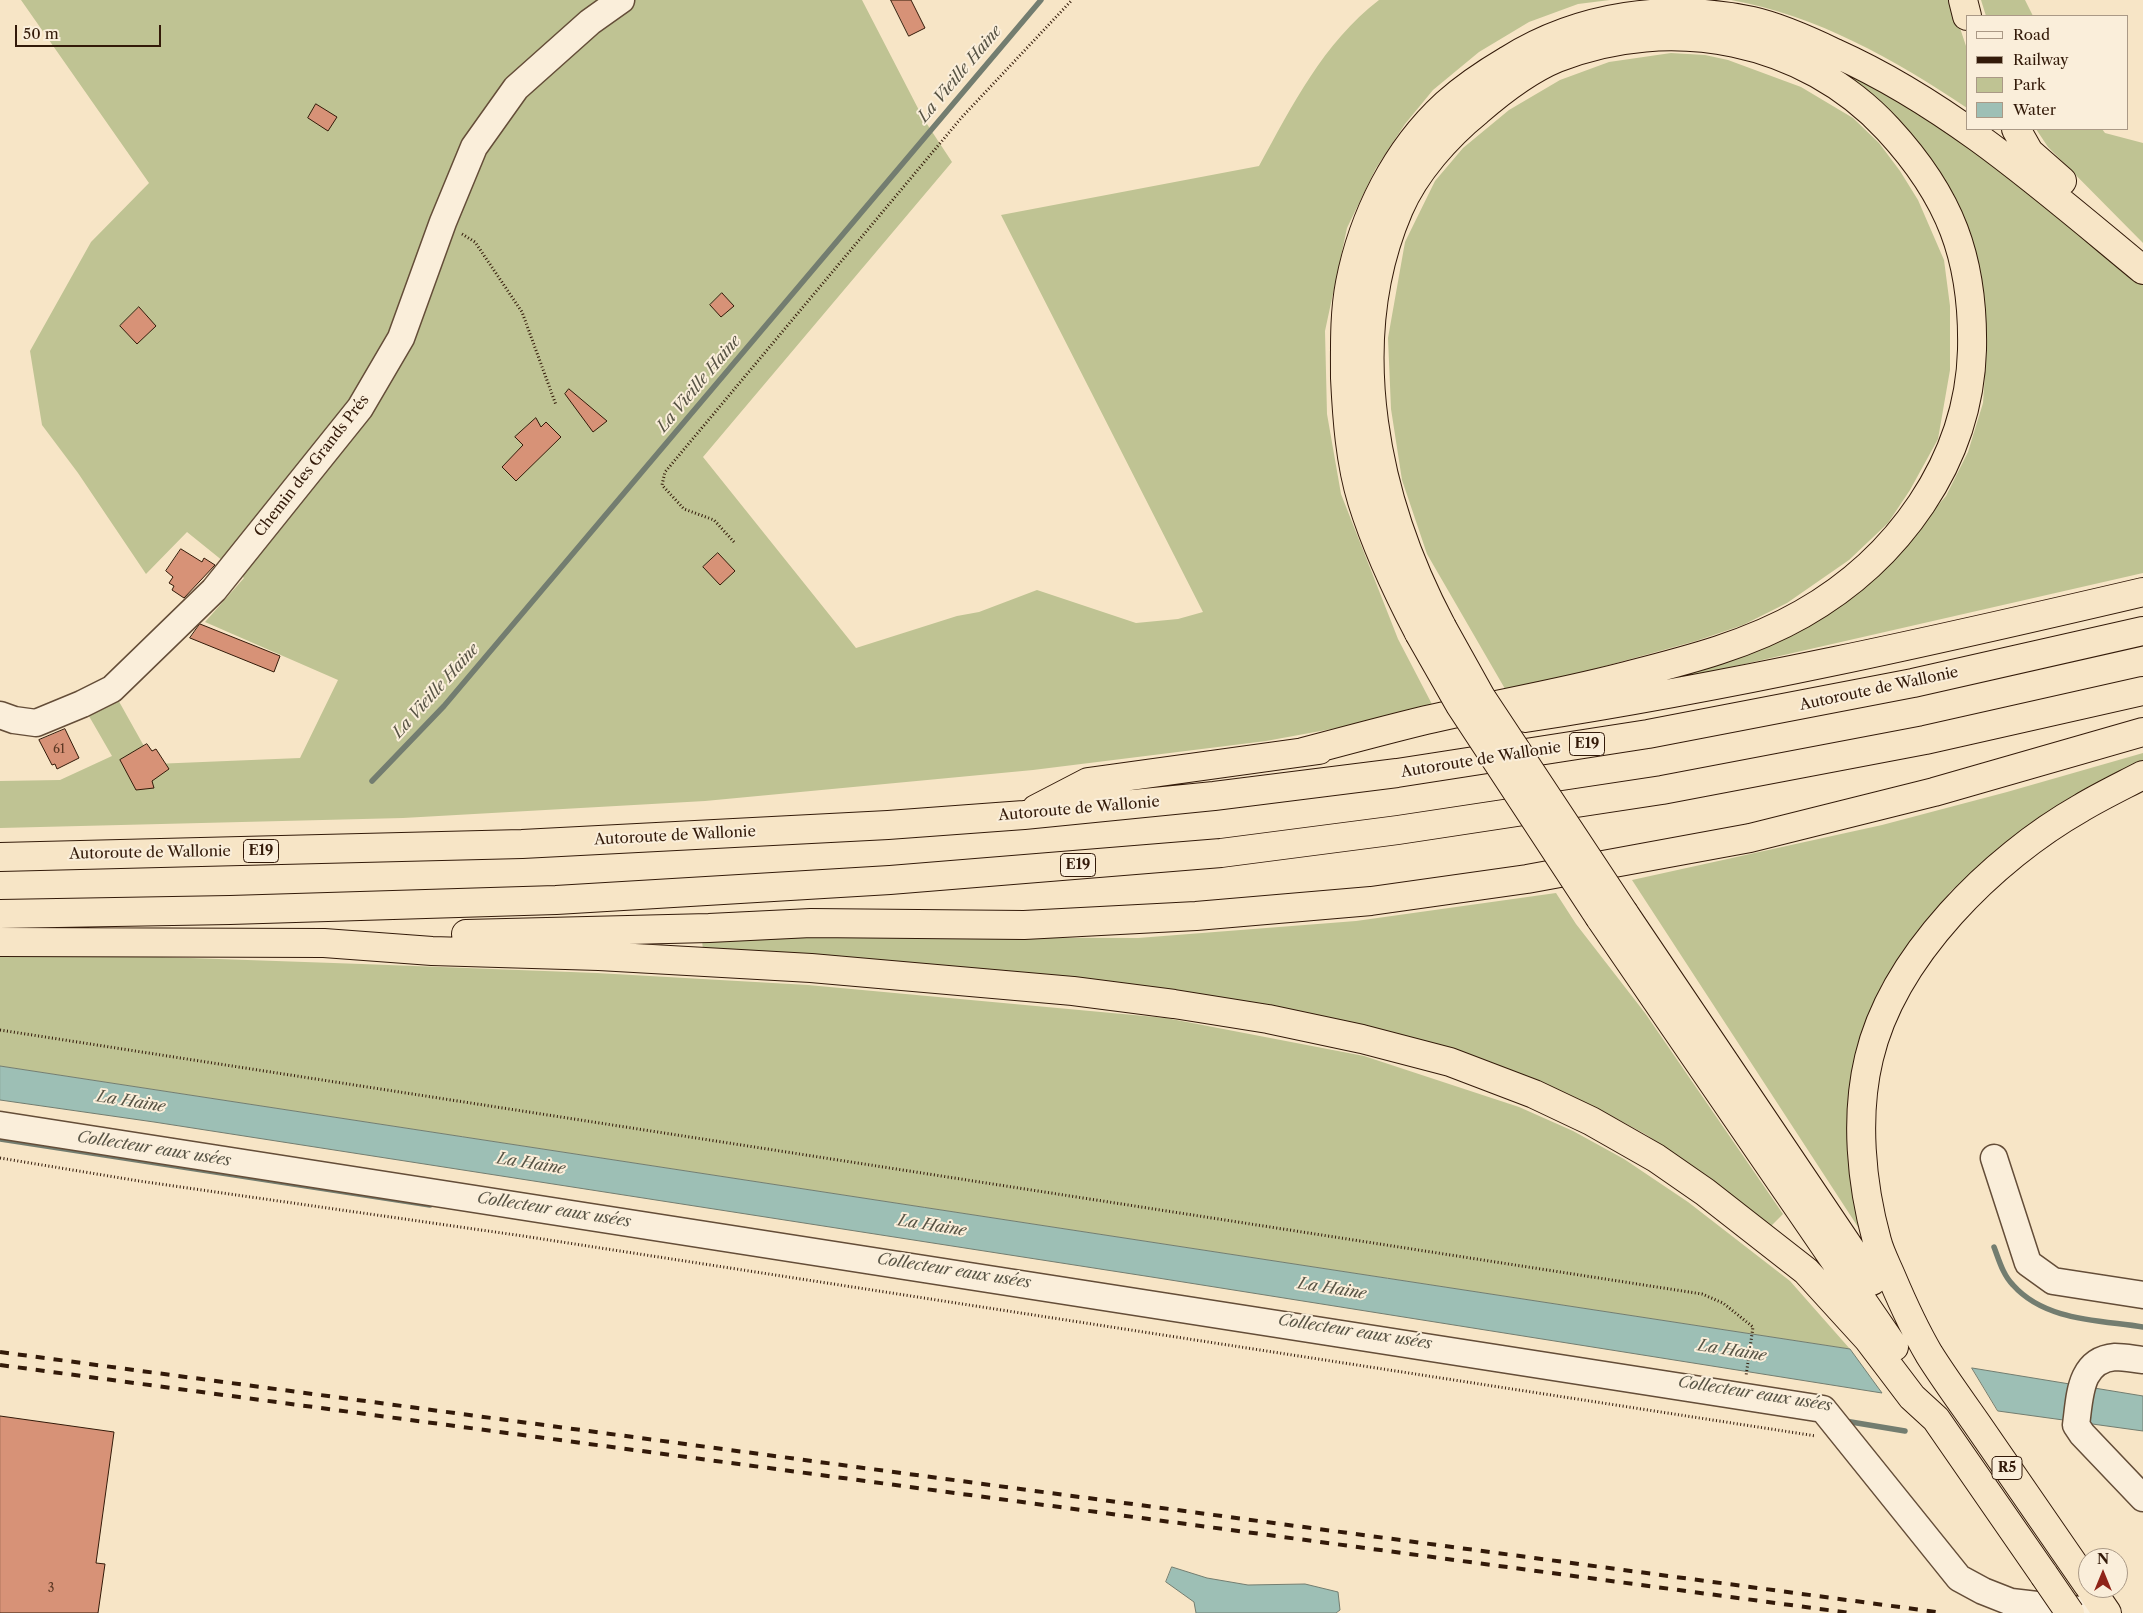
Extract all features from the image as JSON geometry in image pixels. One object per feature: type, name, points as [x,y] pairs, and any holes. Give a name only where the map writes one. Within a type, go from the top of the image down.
[{"type":"highway","points":[[1963,0],[1967,15]]},
{"type":"highway","points":[[1936,1419],[1929,1398],[1612,916],[1481,697],[1430,630],[1381,551],[1362,499],[1351,446],[1346,396],[1344,340],[1350,284],[1366,224],[1388,179],[1420,132],[1447,103],[1485,74],[1527,48],[1582,25],[1632,14],[1693,13],[1754,21],[1815,43],[1875,70],[1966,128]]},
{"type":"highway","points":[[1303,752],[1425,720],[1555,694],[1699,657],[1755,638],[1804,613],[1856,576],[1902,531],[1931,492],[1952,448],[1966,402],[1972,360],[1969,283],[1963,256],[1946,211],[1926,175],[1906,148],[1875,114],[1845,89],[1806,66],[1751,46],[1706,37],[1652,36],[1600,44],[1552,60],[1502,90],[1456,128],[1428,162],[1400,206],[1381,263],[1370,335],[1372,400],[1380,466],[1398,528],[1422,590],[1430,630]]},
{"type":"highway","points":[[1969,130],[2143,270]]},
{"type":"highway","points":[[2017,130],[2029,152],[2098,214],[2118,249]]},
{"type":"highway","points":[[1024,816],[1088,782],[1303,752],[1642,700],[1901,648],[2143,592]]},
{"type":"highway","name":"Autoroute de Wallonie","points":[[0,857],[522,844],[1024,816],[1214,796],[1378,776],[1648,734],[1913,683],[2143,631]]},
{"type":"highway","name":"E19","points":[[0,914],[240,910],[556,900],[890,880],[1221,853],[1398,830],[1662,790],[1925,740],[2143,690]]},
{"type":"highway","points":[[324,943],[419,936],[709,928],[811,923],[1024,925],[1196,916],[1371,901],[1527,879],[1750,838],[1934,792],[2143,732]]},
{"type":"highway","points":[[1929,1354],[1902,1300],[1877,1242],[1863,1167],[1860,1124],[1864,1084],[1870,1055],[1882,1018],[1898,986],[1927,941],[1952,913],[1999,867],[2040,835],[2080,808],[2143,775]]},
{"type":"highway","points":[[1612,916],[1904,1329],[1929,1354]]},
{"type":"highway","points":[[0,942],[324,943],[432,951],[599,956],[802,967],[1073,991],[1268,1019],[1362,1039],[1450,1062],[1534,1094],[1591,1121],[1656,1158],[1705,1192],[1806,1271],[1868,1339],[1912,1397],[1936,1419]]},
{"type":"highway","name":"R5","points":[[1929,1354],[2078,1570]]},
{"type":"highway","name":"R5","points":[[1936,1419],[2070,1613]]},
{"type":"highway","name":"R5","points":[[2096,1598],[2106,1613]]},
{"type":"street","name":"Chemin des Grands Prés","points":[[0,715],[14,720],[36,723],[112,689],[214,590],[360,408],[401,338],[443,222],[474,148],[516,88],[590,22],[621,0]]},
{"type":"street","points":[[0,1125],[1823,1409],[1959,1578],[1982,1592],[2011,1602],[2106,1613]]},
{"type":"street","points":[[1994,1158],[2028,1263],[2053,1281],[2143,1295]]},
{"type":"street","points":[[2143,1360],[2116,1357],[2101,1360],[2091,1368],[2082,1380],[2076,1425],[2082,1434],[2143,1498]]},
{"type":"path","points":[[734,542],[714,520],[684,509],[669,494],[662,485],[665,472],[962,117],[1072,0]]},
{"type":"path","points":[[443,222],[474,242],[522,312],[556,405]]},
{"type":"path","points":[[0,1030],[1702,1294],[1723,1303],[1753,1327],[1746,1375]]},
{"type":"path","points":[[0,1158],[139,1181],[523,1236],[1819,1437]]},
{"type":"green space","points":[[21,0],[862,0],[923,118],[952,162],[703,457],[856,648],[957,616],[979,612],[1037,590],[1136,623],[1178,619],[1203,612],[1001,215],[1259,166],[1297,98],[1325,56],[1359,17],[1379,0],[1610,0],[1578,4],[1529,22],[1479,52],[1433,90],[1405,124],[1376,168],[1347,228],[1325,331],[1327,414],[1341,494],[1398,639],[1435,710],[1266,741],[1033,770],[705,801],[403,818],[0,828],[0,781],[60,780],[112,756],[82,704],[112,689],[154,764],[300,758],[338,680],[205,622],[244,578],[187,532],[146,574],[78,473],[42,425],[30,351],[91,242],[149,183]]},
{"type":"green space","points":[[1731,0],[1954,0],[1966,46],[1966,107],[1912,73],[1854,42],[1794,16]]},
{"type":"green space","points":[[1981,0],[2025,0],[2032,15],[1986,15]]},
{"type":"green space","points":[[1671,53],[1705,55],[1728,60],[1801,87],[1853,118],[1879,143],[1900,171],[1918,200],[1944,260],[1950,306],[1950,370],[1938,439],[1910,490],[1888,523],[1849,560],[1787,603],[1743,625],[1696,641],[1508,694],[1427,554],[1402,480],[1391,409],[1388,338],[1405,242],[1435,181],[1463,148],[1509,110],[1560,80],[1609,62]]},
{"type":"green space","points":[[1812,61],[1850,67],[1989,156],[2143,281],[2143,573],[1587,700],[1723,657],[1908,540],[1946,496],[1968,452],[1983,403],[1987,345],[1983,293],[1971,249],[1942,183]]},
{"type":"green space","points":[[2037,130],[2103,130],[2105,133],[2143,143],[2143,243],[2048,147]]},
{"type":"green space","points":[[2143,753],[2143,762],[1992,855],[1951,891],[1911,942],[1882,984],[1862,1039],[1864,1219],[1858,1227],[1632,880],[1882,825]]},
{"type":"green space","points":[[1556,893],[1576,924],[1645,1013],[1783,1214],[1769,1228],[1709,1177],[1645,1134],[1593,1106],[1540,1082],[1445,1049],[703,951],[702,940],[808,937],[1138,938],[1356,921]]},
{"type":"green space","points":[[0,955],[133,956],[362,964],[597,973],[808,985],[1166,1018],[1364,1056],[1519,1107],[1573,1131],[1624,1159],[1688,1202],[1790,1281],[1850,1349],[0,1066]]},
{"type":"water","name":"La Haine","points":[[0,1066],[1850,1349],[1882,1393],[1158,1278],[154,1122],[0,1100]]},
{"type":"water","points":[[1972,1368],[2143,1396],[2143,1431],[1998,1411]]},
{"type":"water","points":[[1172,1567],[1207,1578],[1248,1585],[1305,1584],[1338,1592],[1340,1610],[1336,1613],[1196,1613],[1194,1602],[1166,1582]]},
{"type":"building","points":[[891,0],[911,0],[925,28],[909,36]]},
{"type":"building","points":[[316,104],[337,117],[328,131],[308,118]]},
{"type":"building","points":[[722,293],[734,306],[721,317],[710,305]]},
{"type":"building","points":[[139,307],[156,326],[137,344],[120,326]]},
{"type":"building","points":[[569,389],[607,421],[593,432],[565,394]]},
{"type":"building","points":[[536,418],[541,427],[546,422],[561,437],[516,481],[502,467],[523,445],[515,437]]},
{"type":"building","points":[[181,549],[202,562],[204,558],[215,565],[184,598],[172,590],[174,586],[169,583],[173,577],[166,571]]},
{"type":"building","points":[[718,553],[735,571],[720,585],[703,567]]},
{"type":"building","points":[[200,624],[280,656],[274,672],[190,638]]},
{"type":"building","points":[[65,729],[79,758],[57,769],[55,764],[52,765],[39,740]]},
{"type":"building","points":[[147,744],[152,751],[156,749],[169,769],[152,781],[154,788],[136,790],[120,760]]},
{"type":"building","points":[[0,1416],[114,1432],[96,1563],[105,1564],[98,1613],[0,1613]]},
{"type":"waterway","name":"La Vieille Haine","points":[[372,781],[444,706],[1041,0]]},
{"type":"waterway","name":"Collecteur eaux usées","points":[[0,1139],[430,1205]]},
{"type":"waterway","points":[[1994,1247],[2002,1267],[2013,1285],[2026,1297],[2041,1306],[2074,1317],[2143,1327]]},
{"type":"waterway","name":"Collecteur eaux usées","points":[[1845,1421],[1905,1431]]},
{"type":"railway","points":[[0,1352],[1944,1613]]},
{"type":"railway","points":[[0,1365],[1850,1613]]}]
